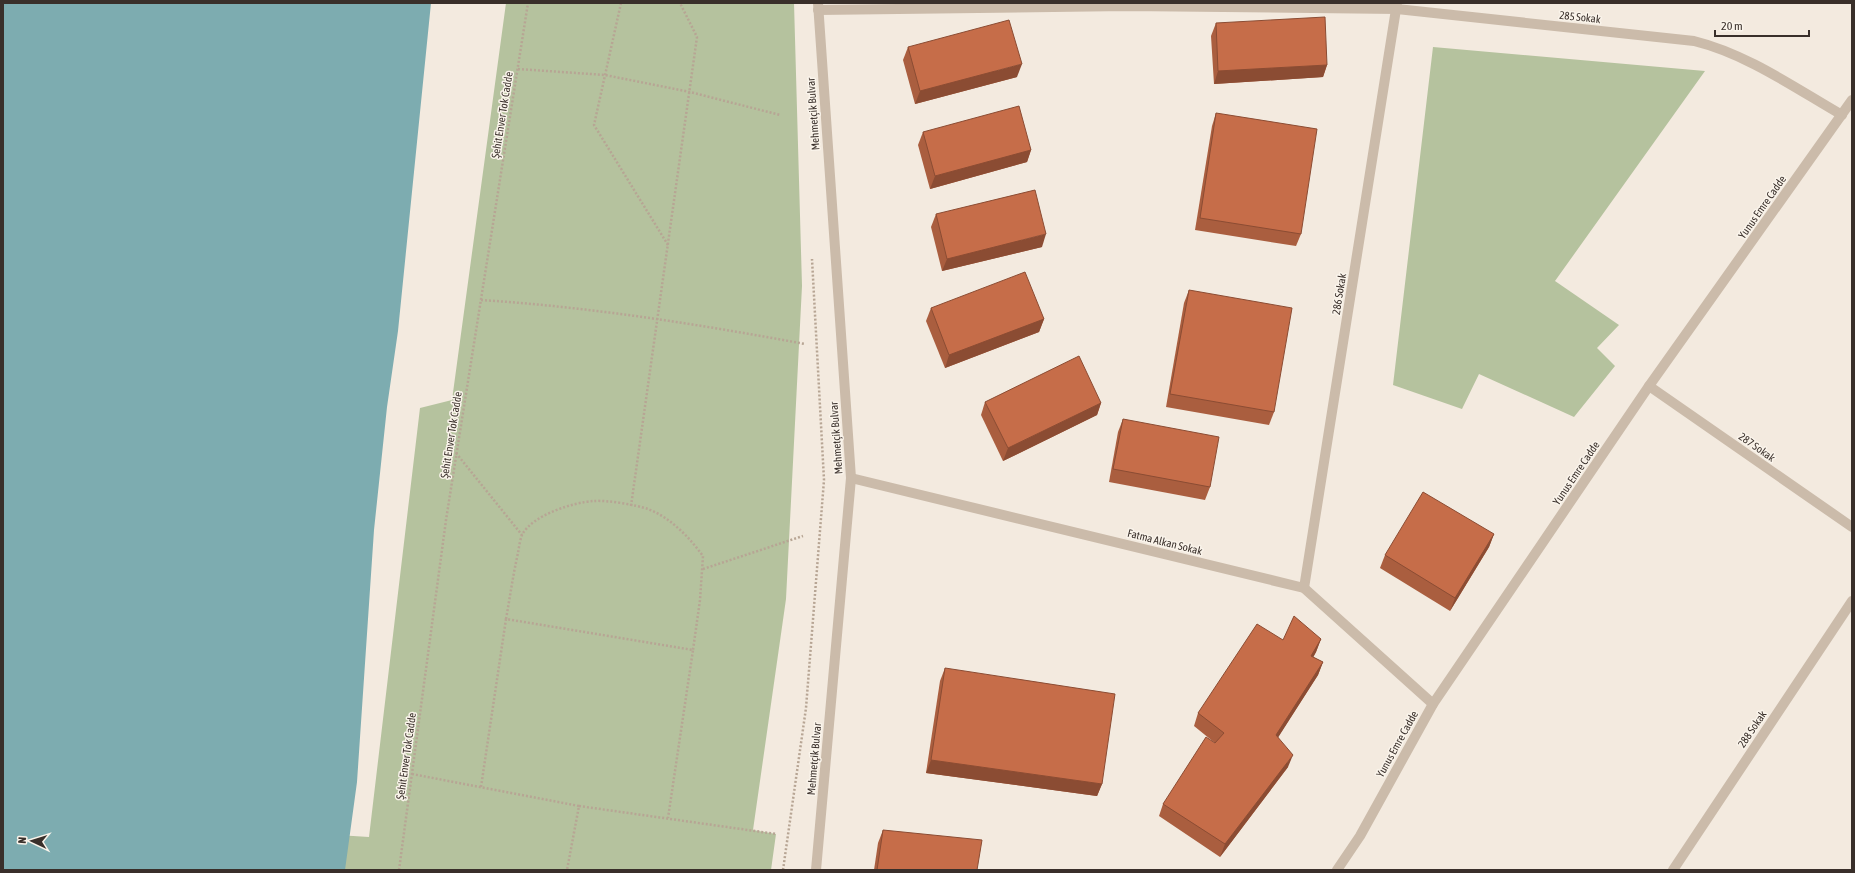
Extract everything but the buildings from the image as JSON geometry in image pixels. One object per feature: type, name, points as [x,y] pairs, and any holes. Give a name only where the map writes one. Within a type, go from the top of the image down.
[{"type":"street","name":"285 Sokak","points":[[818,7],[1397,6],[1694,41],[1726,50],[1842,115]]},
{"type":"street","name":"286 Sokak","points":[[1304,588],[1397,6]]},
{"type":"street","name":"Mehmetçik Bulvar","points":[[816,870],[850,478],[818,7]]},
{"type":"street","name":"Yunus Emre Cadde","points":[[1337,870],[1360,836],[1433,704],[1649,386],[1852,100]]},
{"type":"street","name":"287 Sokak","points":[[1649,386],[1852,527]]},
{"type":"street","name":"Fatma Alkan Sokak","points":[[850,478],[1304,588],[1433,704]]},
{"type":"street","name":"288 Sokak","points":[[1673,870],[1852,601]]},
{"type":"path","name":"Şehit Enver Tok Cadde","points":[[399,870],[456,454],[528,3]]},
{"type":"path","points":[[621,3],[594,125],[668,245]]},
{"type":"path","points":[[631,506],[697,37],[680,3]]},
{"type":"path","points":[[518,69],[604,75],[690,92],[780,115]]},
{"type":"path","points":[[783,870],[806,708],[824,480],[812,252]]},
{"type":"path","points":[[481,300],[548,304],[657,319],[805,344]]},
{"type":"path","points":[[456,454],[522,535]]},
{"type":"path","points":[[481,787],[506,619],[522,535],[532,524],[544,516],[578,504],[595,501],[631,506],[648,509],[666,519],[682,531],[703,556],[700,600],[668,818]]},
{"type":"path","points":[[703,569],[803,536]]},
{"type":"path","points":[[506,619],[693,650]]},
{"type":"path","points":[[412,774],[579,806],[776,834]]},
{"type":"path","points":[[567,870],[579,806]]},
{"type":"green space","points":[[506,3],[794,3],[802,286],[786,599],[753,830],[776,834],[771,870],[332,870],[337,835],[369,837],[420,408],[452,400]]},
{"type":"green space","points":[[1433,47],[1705,71],[1555,281],[1619,325],[1597,348],[1615,366],[1574,417],[1479,374],[1462,409],[1393,385]]},
{"type":"water","points":[[3,3],[431,3],[398,331],[387,407],[374,530],[357,782],[345,870],[3,870]]}]
